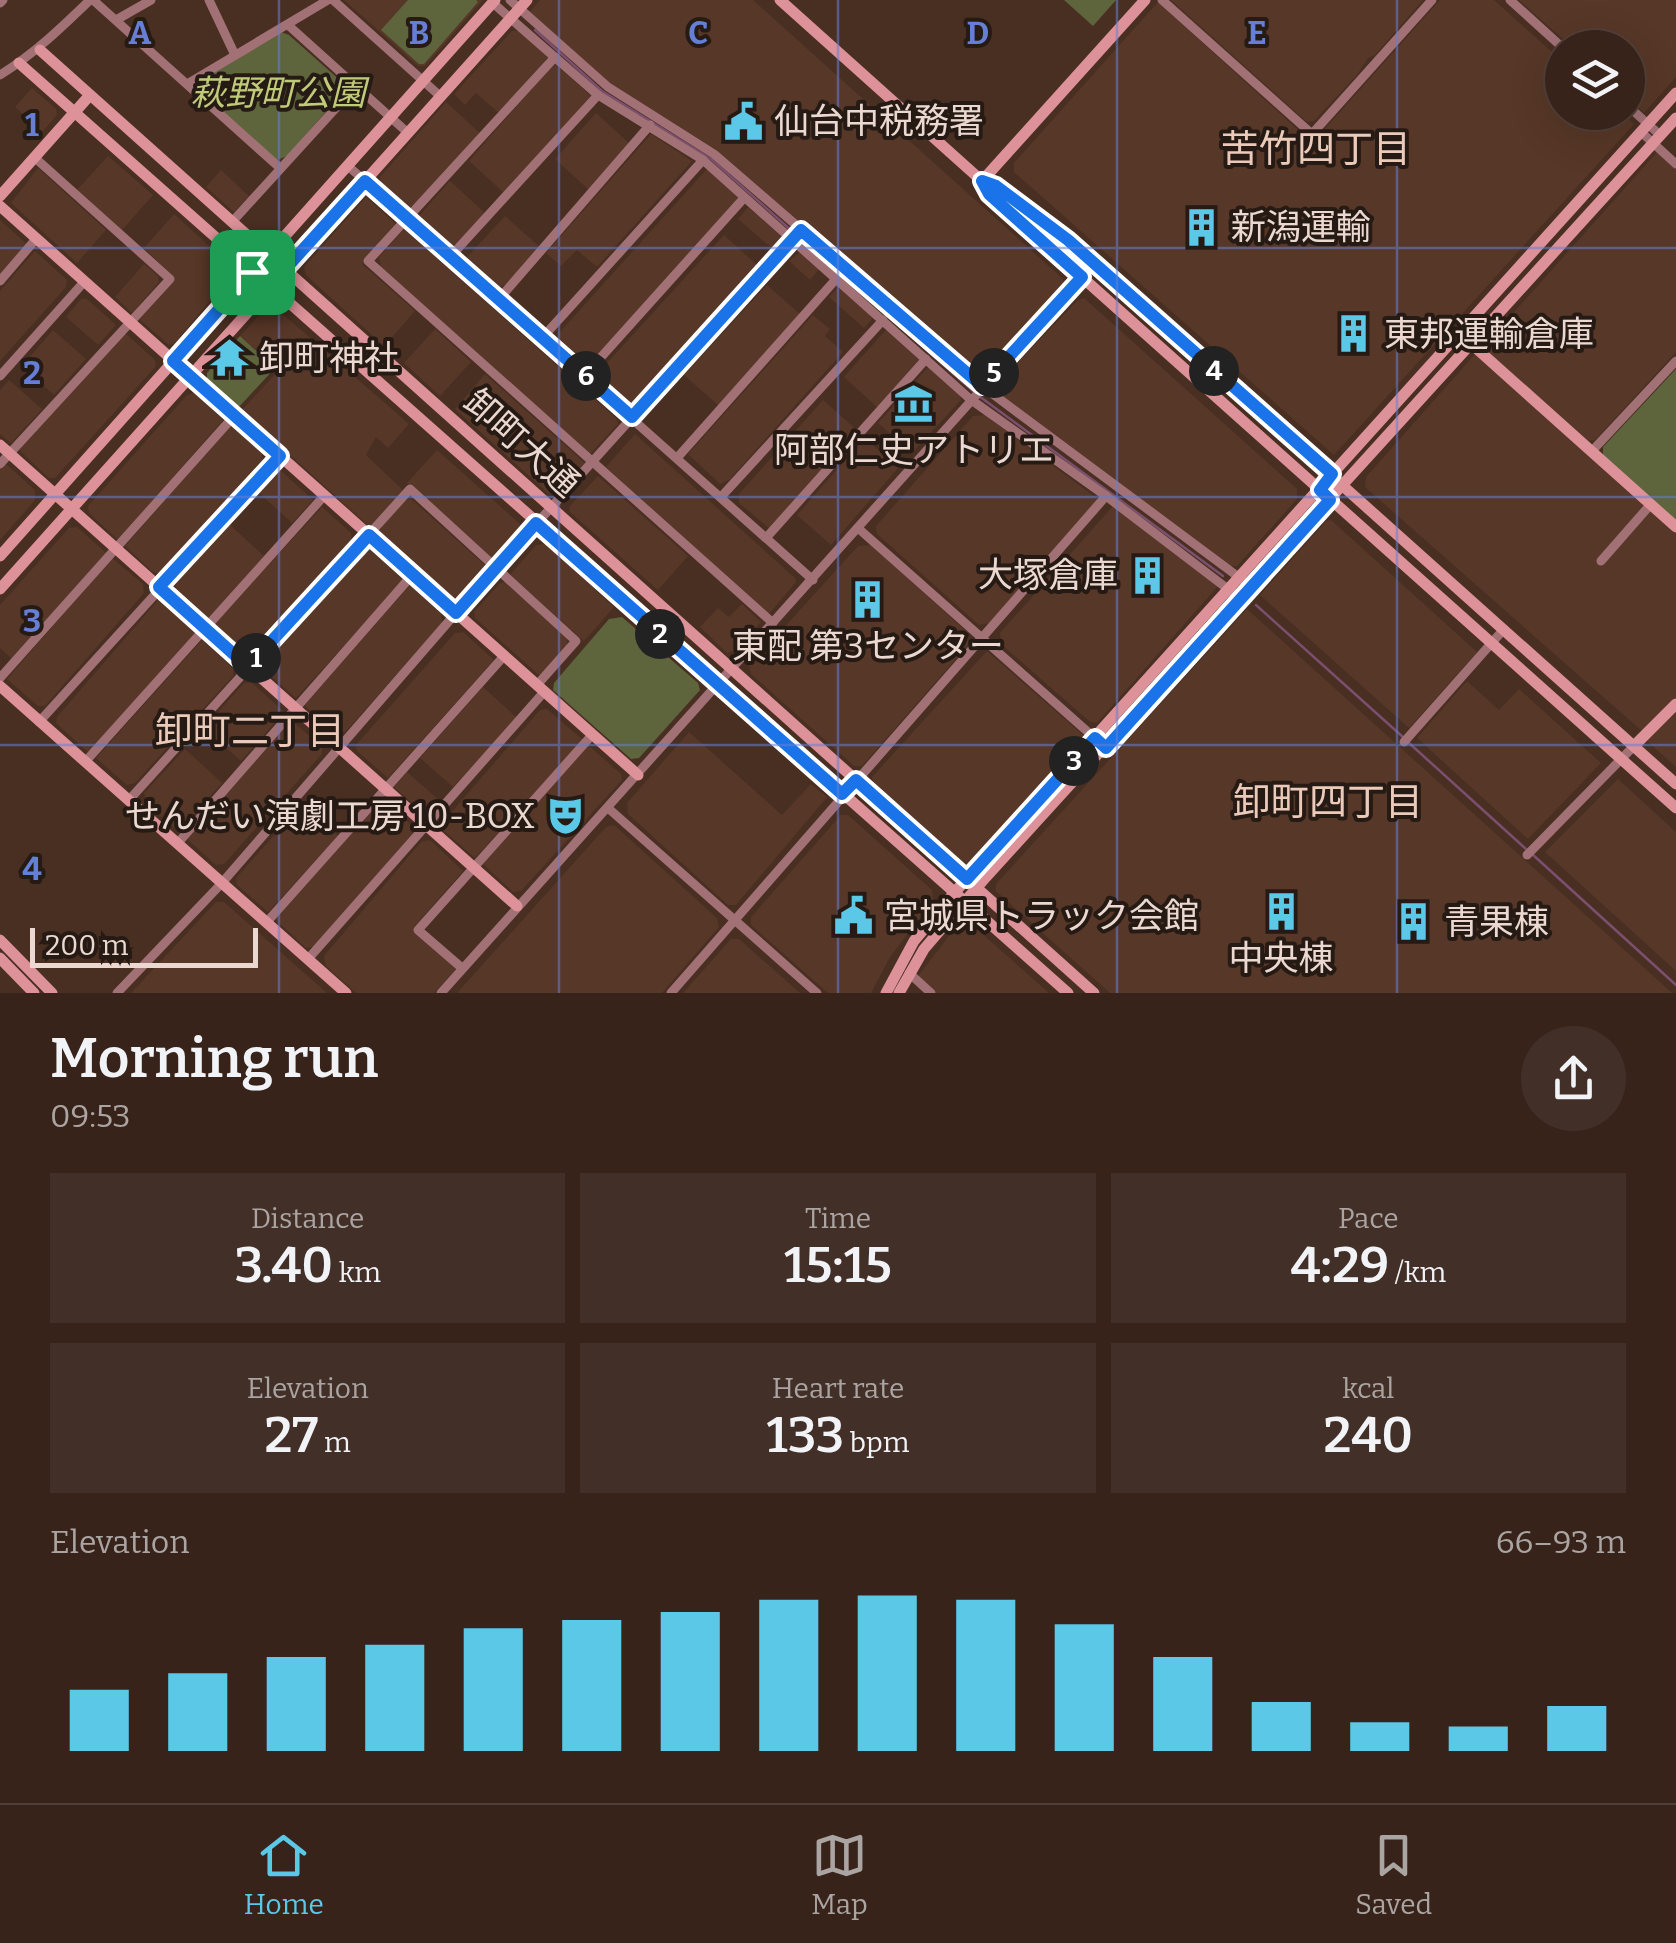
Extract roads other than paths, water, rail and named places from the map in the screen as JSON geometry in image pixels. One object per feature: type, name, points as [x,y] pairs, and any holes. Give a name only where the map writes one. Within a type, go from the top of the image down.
[{"type":"street","points":[[0,75],[40,50],[45,40],[92,0],[280,168]]},
{"type":"street","points":[[116,20],[151,0]]},
{"type":"street","points":[[208,0],[235,55]]},
{"type":"street","points":[[187,84],[330,0],[440,96]]},
{"type":"street","points":[[780,0],[982,181],[989,194],[1676,808]]},
{"type":"street","points":[[982,181],[1145,0]]},
{"type":"street","points":[[1162,0],[1312,134],[1432,0]]},
{"type":"street","points":[[1510,0],[1545,32]]},
{"type":"street","points":[[0,556],[494,1],[517,6],[608,88],[714,154],[976,392],[1241,599]]},
{"type":"street","points":[[517,6],[555,57],[598,94],[704,160],[926,359],[1252,587]]},
{"type":"street","points":[[0,590],[517,6]]},
{"type":"street","points":[[288,25],[408,133]]},
{"type":"street","name":"卸町大通","points":[[40,50],[1094,993]]},
{"type":"street","points":[[555,57],[368,261],[773,624]]},
{"type":"street","points":[[20,63],[1068,993]]},
{"type":"street","points":[[232,222],[354,87]]},
{"type":"street","points":[[1645,127],[1676,93]]},
{"type":"street","points":[[451,256],[598,94]]},
{"type":"street","points":[[0,196],[90,95]]},
{"type":"street","points":[[972,884],[1095,738],[1240,578],[1325,495],[1343,484],[1676,118]]},
{"type":"street","points":[[500,299],[650,126]]},
{"type":"street","points":[[1645,129],[1676,164]]},
{"type":"street","points":[[886,993],[914,941],[1106,748],[1252,587],[1325,495],[1332,474],[1642,130]]},
{"type":"street","points":[[0,464],[5,449],[170,278],[34,157]]},
{"type":"street","points":[[542,338],[704,160]]},
{"type":"street","points":[[348,166],[813,580]]},
{"type":"street","points":[[982,181],[996,186],[1068,240],[1676,784]]},
{"type":"street","points":[[585,375],[744,198]]},
{"type":"street","points":[[0,206],[638,775]]},
{"type":"street","points":[[118,993],[221,884],[456,613],[801,230]]},
{"type":"street","points":[[0,281],[36,239]]},
{"type":"street","points":[[442,993],[1082,277]]},
{"type":"street","points":[[677,458],[836,278]]},
{"type":"street","points":[[0,376],[84,282]]},
{"type":"street","points":[[721,497],[883,320]]},
{"type":"street","points":[[1460,333],[1676,527]]},
{"type":"street","points":[[766,538],[926,359]]},
{"type":"street","points":[[1592,451],[1676,361]]},
{"type":"street","points":[[0,678],[234,416]]},
{"type":"street","points":[[5,449],[517,906]]},
{"type":"street","points":[[40,722],[280,456]]},
{"type":"street","points":[[128,800],[410,489],[576,640],[541,689],[427,826],[308,959]]},
{"type":"street","points":[[84,762],[324,496]]},
{"type":"street","points":[[671,993],[1106,496]]},
{"type":"street","points":[[1601,560],[1650,504]]},
{"type":"street","points":[[859,529],[1106,748]]},
{"type":"street","points":[[177,844],[413,574]]},
{"type":"street","points":[[1407,739],[1504,629]]},
{"type":"street","points":[[266,922],[504,656]]},
{"type":"street","points":[[0,686],[346,993]]},
{"type":"street","points":[[1530,852],[1676,704]]},
{"type":"street","points":[[462,968],[418,930],[592,734]]},
{"type":"street","points":[[608,808],[817,993]]},
{"type":"street","points":[[899,993],[959,897]]},
{"type":"street","points":[[0,940],[52,993]]},
{"type":"street","points":[[0,958],[25,990]]},
{"type":"street","points":[[908,973],[931,993]]},
{"type":"waterway","points":[[535,30],[602,91],[711,159],[793,232]]},
{"type":"waterway","points":[[799,237],[973,391]]},
{"type":"waterway","points":[[979,396],[1223,576]]},
{"type":"waterway","points":[[1256,605],[1404,738]]},
{"type":"waterway","points":[[1409,743],[1526,849]]},
{"type":"waterway","points":[[1532,854],[1676,985]]},
{"type":"place","name":"仙台中税務署","points":[[744,121]]},
{"type":"place","name":"新潟運輸","points":[[1201,227]]},
{"type":"place","name":"東邦運輸倉庫","points":[[1354,334]]},
{"type":"place","name":"卸町神社","points":[[229,358]]},
{"type":"place","name":"阿部仁史アトリエ","points":[[914,403]]},
{"type":"place","name":"大塚倉庫","points":[[1148,575]]},
{"type":"place","name":"東配 第3センター","points":[[868,599]]},
{"type":"place","name":"せんだい演劇工房 10-BOX","points":[[565,816]]},
{"type":"place","name":"中央棟","points":[[1281,911]]},
{"type":"place","name":"宮城県トラック会館","points":[[854,916]]},
{"type":"place","name":"青果棟","points":[[1414,922]]},
{"type":"district","name":"苦竹四丁目","points":[[1316,149]]},
{"type":"district","name":"卸町二丁目","points":[[250,731]]},
{"type":"district","name":"卸町四丁目","points":[[1328,802]]},
{"type":"park label","name":"萩野町公園","points":[[278,93]]}]
